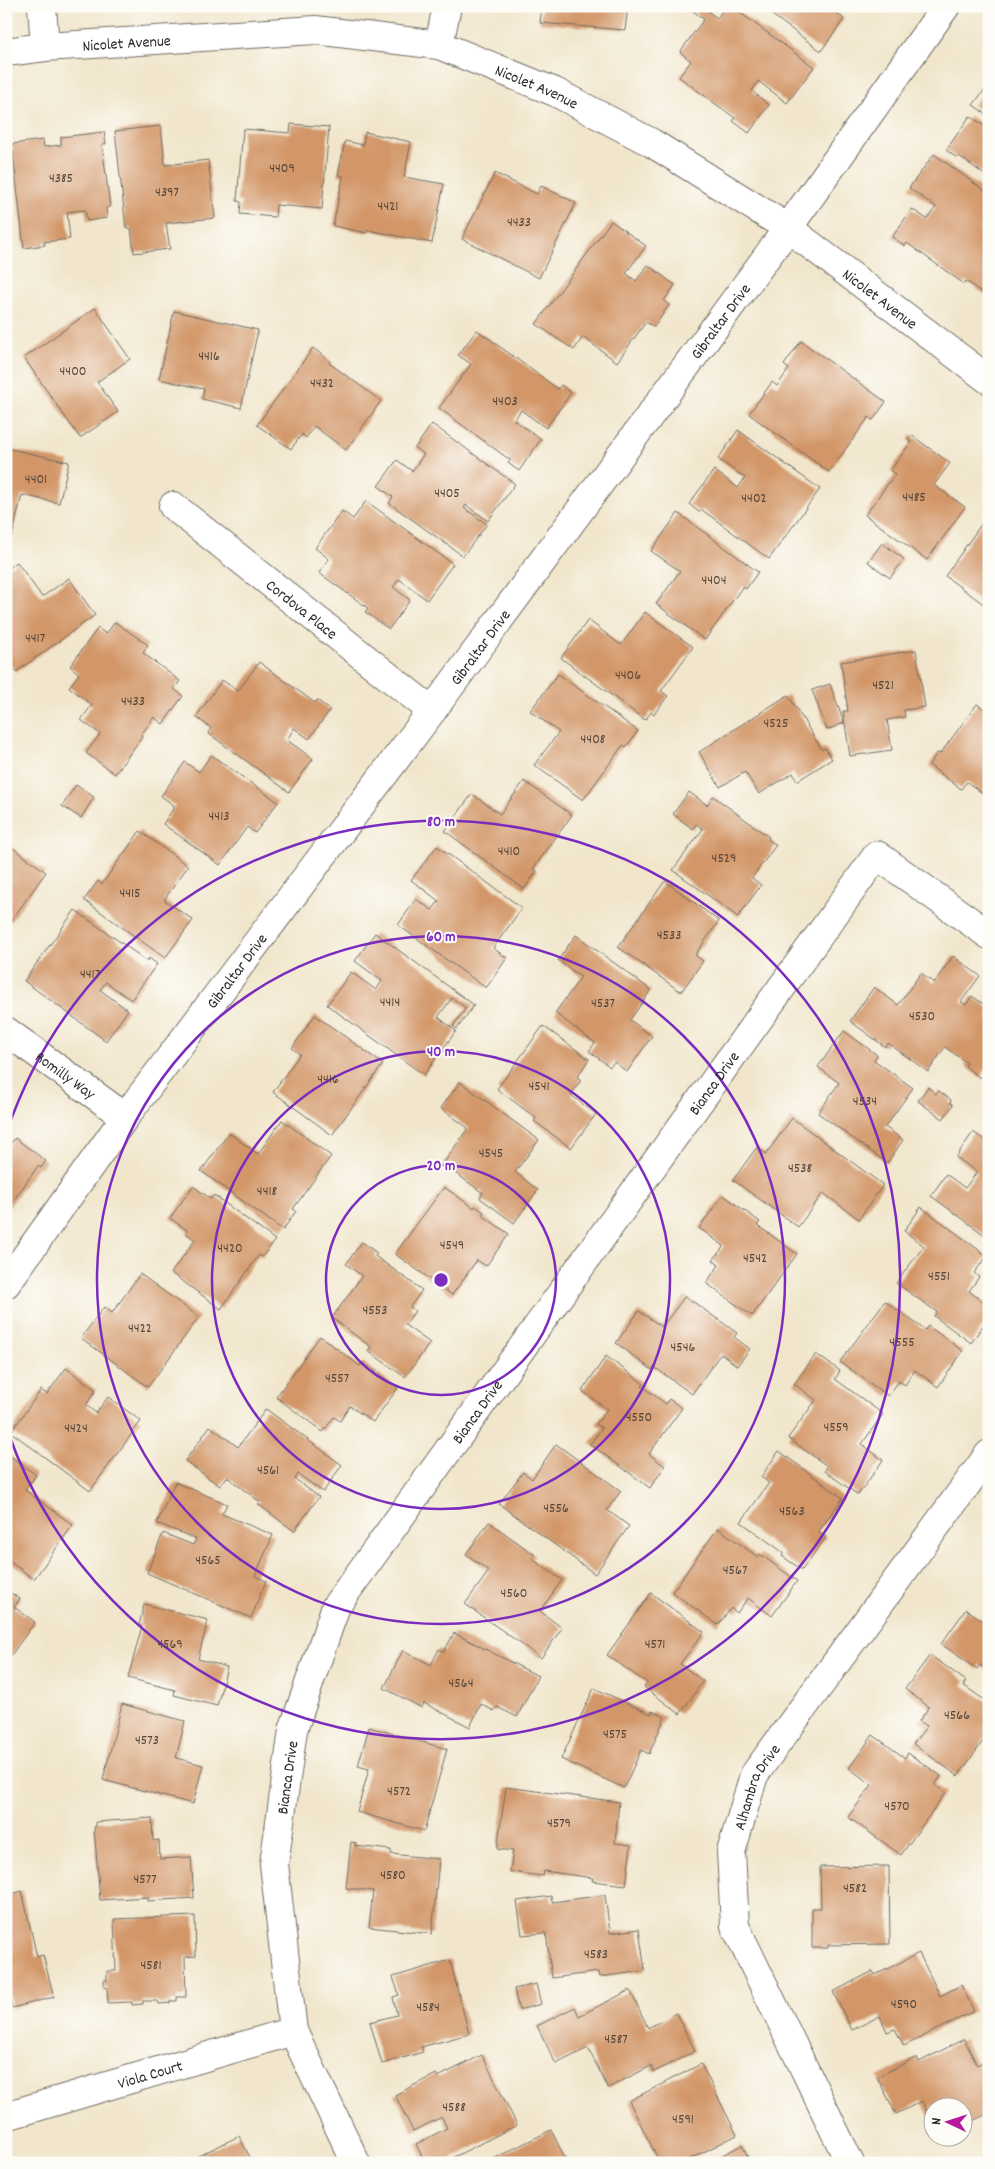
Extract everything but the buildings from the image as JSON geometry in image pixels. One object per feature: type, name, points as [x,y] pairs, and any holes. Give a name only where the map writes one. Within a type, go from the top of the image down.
[{"type":"street","points":[[42,6],[45,47]]},
{"type":"street","points":[[438,45],[447,6]]},
{"type":"street","name":"Gibraltar Drive","points":[[6,1284],[126,1116],[432,711],[788,228],[946,6]]},
{"type":"street","name":"Nicolet Avenue","points":[[6,52],[45,47],[315,30],[438,45],[555,92],[634,133],[788,228],[989,380]]},
{"type":"street","name":"Cordova Place","points":[[173,506],[432,711]]},
{"type":"street","name":"Bianca Drive","points":[[356,2163],[293,2031],[274,1864],[293,1730],[336,1606],[876,856],[989,935]]},
{"type":"street","name":"Romilly Way","points":[[6,1031],[126,1116]]},
{"type":"street","name":"Alhambra Drive","points":[[850,2163],[735,1926],[731,1852],[754,1775],[989,1454]]},
{"type":"street","name":"Viola Court","points":[[6,2116],[293,2031]]}]
